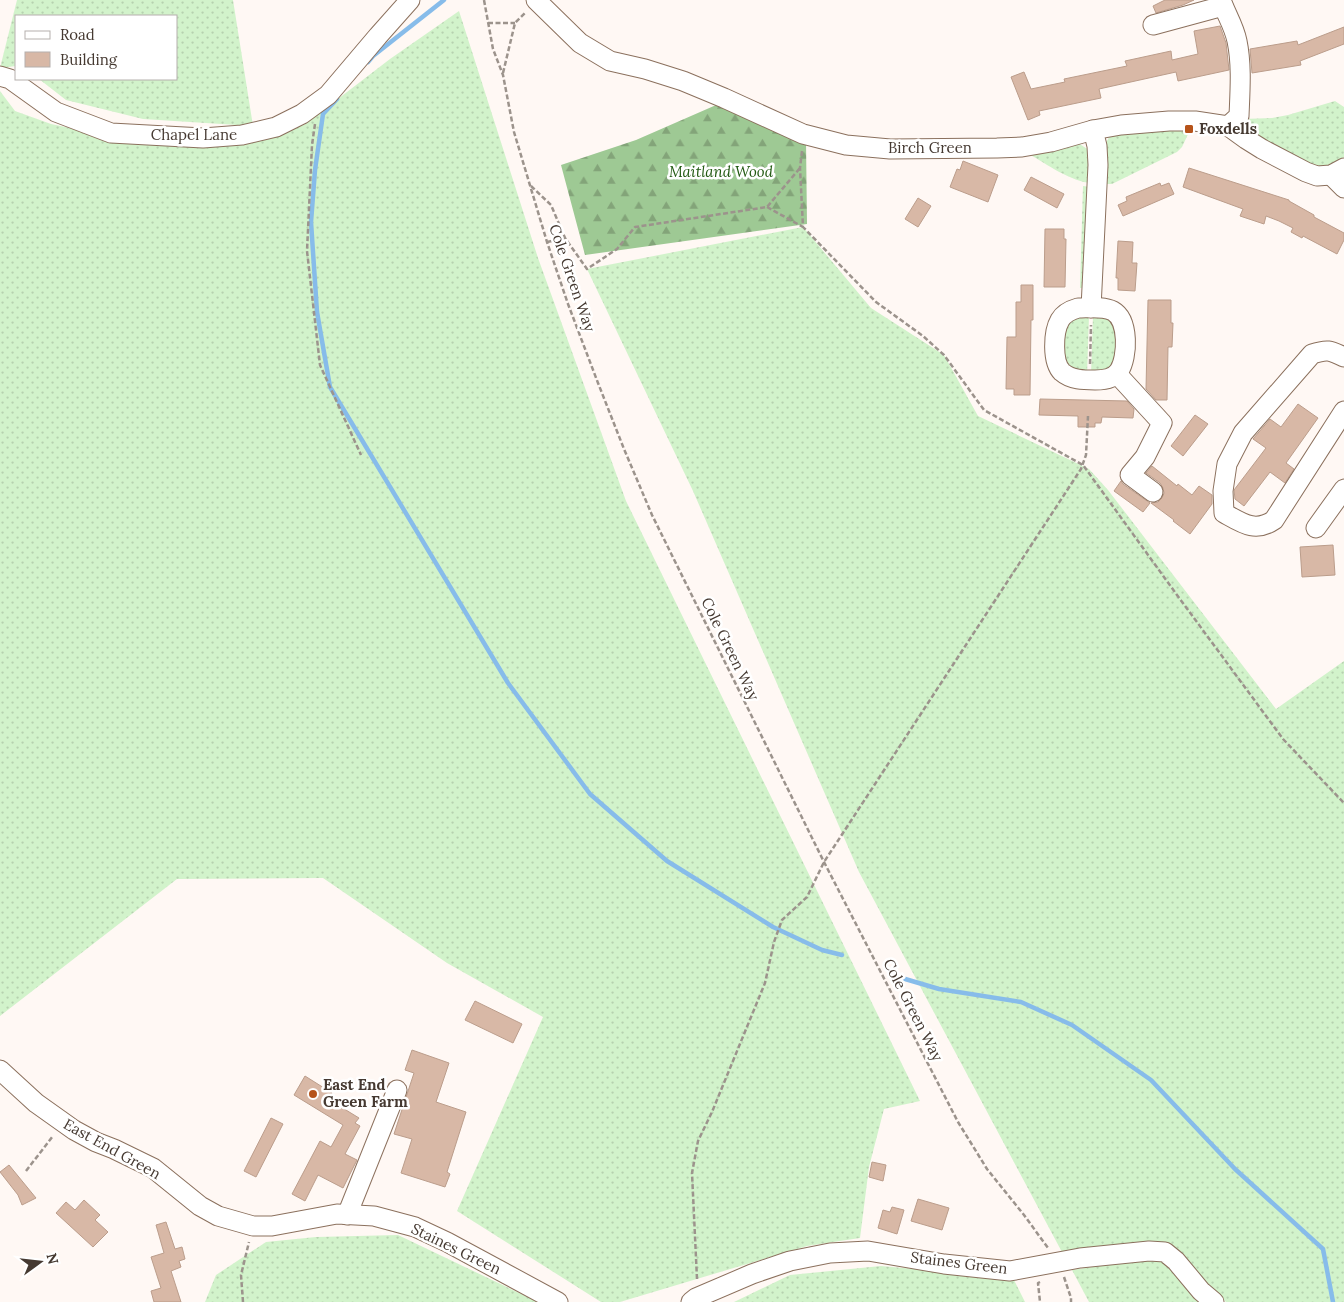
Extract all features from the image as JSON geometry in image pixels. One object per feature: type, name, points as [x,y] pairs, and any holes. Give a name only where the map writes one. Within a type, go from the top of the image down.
[{"type":"street","name":"Chapel Lane","points":[[0,76],[10,79],[56,112],[112,133],[203,138],[242,135],[276,127],[302,114],[328,95],[410,0]]},
{"type":"street","name":"Birch Green","points":[[536,0],[580,43],[610,61],[645,69],[683,82],[724,98],[803,134],[846,145],[890,149],[1022,147],[1122,125],[1195,121],[1228,126],[1246,139],[1306,172],[1317,176],[1340,177]]},
{"type":"street","points":[[1153,25],[1222,3],[1237,40],[1240,72],[1239,116],[1228,126]]},
{"type":"street","points":[[1091,308],[1098,165],[1097,146],[1093,130]]},
{"type":"street","points":[[1091,308],[1105,308],[1118,314],[1125,331],[1124,362],[1117,374],[1104,380],[1078,380],[1062,372],[1055,356],[1057,326],[1060,319],[1072,310],[1091,308]]},
{"type":"street","points":[[1344,357],[1331,350],[1312,354],[1242,433],[1227,464],[1224,513],[1255,527],[1267,525],[1274,520],[1344,411]]},
{"type":"street","points":[[1117,374],[1162,423],[1145,457],[1130,475],[1153,492]]},
{"type":"street","points":[[1316,528],[1344,490]]},
{"type":"street","name":"East End Green","points":[[0,1070],[36,1103],[63,1122],[96,1142],[153,1168],[200,1206],[218,1216],[230,1219]]},
{"type":"street","points":[[347,1215],[397,1090]]},
{"type":"street","name":"Staines Green","points":[[230,1219],[253,1226],[272,1226],[337,1214],[374,1216],[415,1227],[447,1242],[558,1302]]},
{"type":"street","name":"Staines Green","points":[[694,1300],[752,1274],[790,1261],[830,1253],[868,1251],[944,1264],[1010,1271],[1062,1271],[1080,1258],[1149,1251],[1165,1252],[1176,1261],[1201,1291],[1214,1302]]},
{"type":"path","name":"Cole Green Way","points":[[484,0],[493,49],[503,75],[514,132],[547,242],[598,383],[652,514],[824,862],[958,1122],[987,1169],[1024,1215],[1062,1271]]},
{"type":"path","points":[[503,75],[515,23],[536,0]]},
{"type":"path","points":[[488,23],[515,23]]},
{"type":"path","points":[[318,102],[312,145],[307,251],[320,365],[361,455]]},
{"type":"path","points":[[802,227],[800,168],[803,134]]},
{"type":"path","points":[[530,186],[552,205],[565,238],[587,269],[617,249],[635,227],[767,206],[800,168]]},
{"type":"path","points":[[767,206],[802,227],[876,302],[923,336],[944,355],[984,410],[1083,466],[1283,739],[1344,803]]},
{"type":"path","points":[[547,242],[565,238]]},
{"type":"path","points":[[1089,380],[1091,308]]},
{"type":"path","points":[[694,1300],[697,1275],[692,1173],[698,1141],[712,1112],[765,983],[774,942],[782,920],[807,897],[824,862],[1083,466],[1086,455],[1088,416]]},
{"type":"path","points":[[26,1171],[63,1122]]},
{"type":"path","points":[[243,1302],[241,1275],[253,1226]]},
{"type":"path","points":[[1062,1271],[1071,1302]]},
{"type":"green space","points":[[17,0],[233,0],[253,126],[143,119],[66,100],[40,80],[178,80],[178,15],[15,15],[15,66],[0,68]]},
{"type":"green space","points":[[459,11],[538,258],[626,501],[920,1101],[884,1109],[869,1167],[860,1238],[807,1246],[620,1302],[601,1302],[457,1211],[543,1017],[447,963],[323,878],[177,879],[0,1016],[0,91],[15,111],[51,124],[113,137],[230,144],[304,125],[390,59]]},
{"type":"green space","points":[[1335,101],[1344,107],[1344,157],[1326,166],[1312,166],[1283,153],[1247,131],[1243,119],[1272,118],[1288,115]]},
{"type":"green space","name":"Maitland Wood","points":[[723,102],[806,141],[807,224],[585,255],[561,165],[636,140]]},
{"type":"green space","points":[[1190,130],[1182,147],[1177,152],[1112,184],[1104,184],[1103,163],[1105,148],[1111,136],[1120,132]]},
{"type":"green space","points":[[1078,143],[1089,150],[1091,183],[1068,176],[1029,154]]},
{"type":"green space","points":[[1083,186],[1091,187],[1087,287],[1080,288]]},
{"type":"green space","points":[[803,227],[871,308],[944,355],[978,416],[1089,469],[1108,490],[1276,709],[1344,661],[1344,1302],[1226,1302],[1208,1285],[1184,1256],[1063,1254],[859,872],[693,491],[587,269]]},
{"type":"green space","points":[[1089,316],[1087,375],[1075,373],[1062,361],[1063,324],[1070,318]]},
{"type":"green space","points":[[1093,316],[1111,318],[1118,332],[1114,368],[1091,375]]},
{"type":"green space","points":[[398,1235],[538,1302],[205,1302],[216,1275],[266,1242],[316,1237]]},
{"type":"green space","points":[[1153,1258],[1164,1262],[1202,1302],[1089,1302],[1072,1270]]},
{"type":"green space","points":[[881,1266],[1013,1278],[1025,1302],[734,1302],[790,1275]]},
{"type":"building","points":[[1165,0],[1194,0],[1156,13],[1153,6]]},
{"type":"building","points":[[1220,26],[1226,43],[1229,70],[1178,81],[1176,72],[1099,89],[1101,98],[1039,111],[1040,115],[1028,120],[1011,77],[1024,72],[1031,89],[1065,82],[1064,79],[1127,66],[1125,61],[1171,51],[1172,60],[1198,54],[1194,31]]},
{"type":"building","points":[[1344,27],[1344,44],[1300,61],[1301,65],[1252,73],[1250,49],[1297,41],[1298,45]]},
{"type":"building","points":[[963,161],[998,175],[988,202],[950,187],[957,169],[960,170]]},
{"type":"building","points":[[1189,168],[1289,200],[1314,215],[1314,217],[1344,233],[1344,240],[1337,254],[1303,236],[1302,238],[1291,232],[1293,228],[1279,221],[1266,216],[1264,224],[1240,216],[1243,209],[1183,187]]},
{"type":"building","points":[[1031,177],[1064,194],[1057,208],[1024,190]]},
{"type":"building","points":[[1160,183],[1161,186],[1169,183],[1174,194],[1123,216],[1118,205],[1127,201],[1126,197]]},
{"type":"building","points":[[918,198],[931,206],[918,227],[905,219]]},
{"type":"building","points":[[1045,229],[1064,229],[1064,239],[1066,239],[1065,287],[1044,287]]},
{"type":"building","points":[[1118,241],[1133,242],[1132,263],[1137,263],[1135,291],[1118,290],[1118,278],[1116,278]]},
{"type":"building","points":[[1021,285],[1033,285],[1030,395],[1014,395],[1014,389],[1006,389],[1007,337],[1016,337],[1016,302],[1021,302]]},
{"type":"building","points":[[1148,300],[1171,300],[1171,323],[1173,323],[1172,347],[1168,347],[1167,400],[1156,400],[1146,389]]},
{"type":"building","points":[[1040,399],[1127,401],[1134,409],[1133,418],[1102,417],[1101,423],[1095,423],[1095,427],[1078,427],[1078,416],[1039,415]]},
{"type":"building","points":[[1298,404],[1318,418],[1286,463],[1294,469],[1285,483],[1270,472],[1244,506],[1235,499],[1234,490],[1266,448],[1253,439],[1270,419],[1281,427]]},
{"type":"building","points":[[1195,415],[1208,424],[1183,456],[1171,446]]},
{"type":"building","points":[[1152,466],[1177,486],[1178,484],[1192,495],[1199,486],[1212,495],[1212,504],[1190,534],[1151,503],[1158,502],[1164,493],[1160,483],[1146,473]]},
{"type":"building","points":[[1121,481],[1150,503],[1143,512],[1114,491]]},
{"type":"building","points":[[1333,545],[1335,575],[1302,577],[1300,547]]},
{"type":"building","points":[[475,1001],[522,1024],[513,1043],[465,1020]]},
{"type":"building","points":[[412,1050],[449,1063],[436,1102],[466,1112],[447,1172],[450,1174],[445,1187],[401,1173],[412,1139],[394,1134],[414,1073],[405,1070]]},
{"type":"building","points":[[305,1076],[332,1093],[328,1099],[359,1118],[355,1123],[360,1126],[345,1154],[357,1160],[343,1188],[318,1175],[305,1201],[292,1194],[320,1141],[331,1147],[343,1125],[294,1095]]},
{"type":"building","points":[[271,1118],[283,1124],[256,1177],[244,1171]]},
{"type":"building","points":[[872,1162],[886,1165],[883,1181],[869,1177]]},
{"type":"building","points":[[9,1165],[36,1198],[22,1205],[18,1195],[0,1172]]},
{"type":"building","points":[[918,1199],[949,1208],[942,1230],[911,1221]]},
{"type":"building","points":[[84,1200],[100,1215],[95,1220],[108,1232],[93,1247],[56,1213],[66,1202],[75,1210]]},
{"type":"building","points":[[892,1207],[904,1210],[897,1234],[878,1228],[883,1210],[890,1212]]},
{"type":"building","points":[[166,1222],[175,1249],[182,1247],[185,1259],[179,1261],[181,1267],[171,1271],[181,1302],[154,1302],[151,1291],[161,1288],[151,1257],[164,1253],[156,1225]]},
{"type":"waterway","points":[[368,62],[444,0]]},
{"type":"waterway","points":[[337,99],[323,114],[315,170],[311,222],[317,312],[330,387],[508,683],[590,794],[667,861],[773,927],[822,950],[842,955]]},
{"type":"waterway","points":[[895,976],[939,989],[1021,1002],[1072,1025],[1151,1080],[1235,1169],[1323,1249],[1333,1302]]},
{"type":"place","name":"Foxdells","points":[[1189,129]]},
{"type":"place","name":"East End Green Farm","points":[[313,1094]]}]
